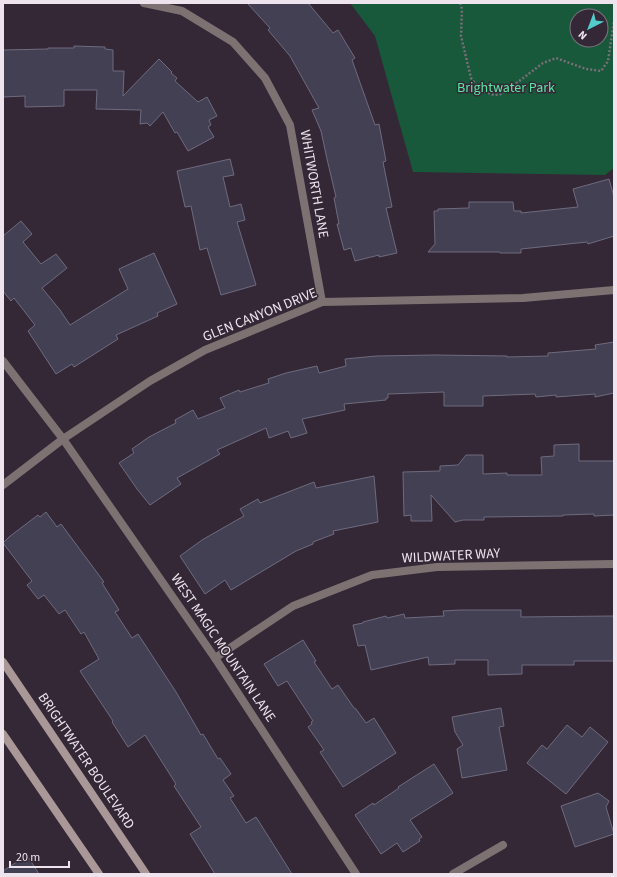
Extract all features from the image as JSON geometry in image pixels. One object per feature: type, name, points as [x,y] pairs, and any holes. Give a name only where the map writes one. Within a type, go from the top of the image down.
[{"type":"street","name":"WHITWORTH LANE","points":[[144,3],[182,11],[233,42],[265,78],[290,125],[322,302]]},
{"type":"street","name":"GLEN CANYON DRIVE","points":[[3,485],[63,439],[150,381],[205,350],[322,302],[523,298],[614,290]]},
{"type":"street","name":"WEST MAGIC MOUNTAIN LANE","points":[[3,361],[63,439],[215,658],[356,874]]},
{"type":"street","name":"WILDWATER WAY","points":[[215,658],[293,606],[372,575],[437,567],[614,564]]},
{"type":"street","name":"BRIGHTWATER BOULEVARD","points":[[3,662],[146,874]]},
{"type":"street","points":[[3,734],[99,874]]},
{"type":"street","points":[[453,874],[503,845]]},
{"type":"path","points":[[460,3],[462,9],[461,36],[471,78],[480,90],[494,95],[502,94],[543,63],[556,58],[586,69],[601,71],[608,61],[614,21]]},
{"type":"green space","name":"Brightwater Park","points":[[350,3],[614,3],[614,168],[605,175],[413,172],[375,36]]},
{"type":"building","points":[[247,3],[308,3],[333,33],[338,30],[355,58],[352,60],[375,125],[379,124],[386,161],[383,162],[392,207],[386,208],[397,253],[379,257],[379,255],[355,261],[351,248],[344,250],[337,224],[339,224],[334,198],[336,197],[321,131],[312,110],[319,108],[290,56],[268,30],[270,28]]},
{"type":"building","points":[[74,46],[105,47],[105,49],[113,50],[113,71],[124,71],[123,96],[159,59],[177,78],[175,81],[198,102],[207,97],[217,116],[209,120],[211,125],[208,127],[214,137],[188,151],[177,132],[175,133],[163,112],[150,126],[147,123],[140,124],[141,110],[96,109],[97,90],[64,90],[64,106],[25,107],[25,96],[3,97],[3,50],[74,48]]},
{"type":"building","points":[[230,159],[234,175],[223,177],[230,207],[241,204],[245,220],[237,222],[256,285],[221,295],[207,248],[200,250],[191,206],[185,207],[177,171]]},
{"type":"building","points":[[609,179],[614,197],[614,236],[588,244],[587,242],[521,249],[521,253],[428,252],[435,244],[434,211],[438,211],[438,209],[469,208],[469,202],[513,202],[514,211],[521,211],[521,213],[578,207],[573,189]]},
{"type":"building","points":[[21,221],[32,234],[23,242],[41,264],[56,254],[67,268],[42,288],[70,325],[128,289],[119,269],[154,253],[177,304],[157,313],[158,316],[116,335],[118,339],[74,367],[72,364],[56,374],[28,331],[35,325],[14,298],[11,301],[3,291],[3,236]]},
{"type":"building","points":[[614,342],[614,393],[595,397],[595,394],[556,397],[556,395],[536,397],[535,394],[483,396],[483,406],[444,406],[444,392],[388,394],[388,398],[386,398],[386,400],[344,404],[345,410],[302,419],[307,433],[291,438],[288,431],[269,438],[266,428],[217,450],[220,454],[177,478],[181,484],[150,505],[119,463],[134,453],[132,449],[149,437],[176,423],[175,420],[193,410],[198,419],[225,408],[220,398],[239,390],[240,392],[269,383],[268,379],[286,373],[317,366],[319,373],[346,366],[345,359],[376,356],[548,356],[548,353],[596,349],[595,345]]},
{"type":"building","points":[[579,444],[579,461],[614,461],[614,515],[594,516],[594,514],[484,517],[484,520],[463,520],[455,522],[431,495],[432,521],[411,521],[411,515],[404,516],[403,472],[440,471],[440,466],[458,465],[466,455],[483,455],[483,474],[507,473],[507,475],[542,475],[541,457],[554,456],[554,445]]},
{"type":"building","points":[[374,476],[378,522],[333,531],[334,534],[313,542],[313,544],[296,551],[231,590],[225,580],[205,594],[180,556],[202,540],[244,516],[240,509],[258,499],[260,503],[314,482],[316,488]]},
{"type":"building","points":[[46,512],[57,527],[61,524],[104,582],[102,583],[119,610],[115,612],[132,638],[138,634],[176,692],[201,735],[203,734],[218,759],[220,758],[231,774],[223,780],[234,796],[230,798],[246,823],[256,817],[292,874],[215,874],[190,834],[201,827],[174,786],[176,784],[145,735],[128,747],[112,722],[113,721],[80,671],[99,659],[84,632],[81,634],[65,610],[59,614],[44,595],[38,599],[27,585],[32,581],[3,543],[38,515],[40,517]]},
{"type":"building","points":[[521,610],[521,617],[614,616],[614,661],[574,661],[574,665],[522,665],[522,674],[488,675],[488,660],[455,660],[455,664],[429,665],[428,657],[371,670],[365,645],[358,646],[353,625],[386,616],[387,618],[404,614],[405,618],[444,616],[443,611]]},
{"type":"building","points":[[303,640],[316,661],[314,662],[332,689],[338,685],[366,723],[374,718],[396,753],[343,787],[320,752],[324,750],[308,727],[313,721],[287,681],[278,686],[264,664]]},
{"type":"building","points":[[501,708],[504,726],[499,727],[507,770],[462,778],[457,749],[463,745],[455,732],[452,717]]},
{"type":"building","points":[[567,725],[582,737],[590,727],[608,742],[566,794],[527,763],[542,745],[547,749]]},
{"type":"building","points":[[434,764],[453,793],[410,820],[422,837],[419,839],[420,841],[403,852],[397,843],[381,854],[355,815],[373,803],[374,805],[399,788],[398,787]]},
{"type":"building","points":[[598,793],[609,801],[606,807],[614,834],[575,847],[561,806]]},
{"type":"building","points":[[27,855],[39,874],[3,874],[3,871]]}]
